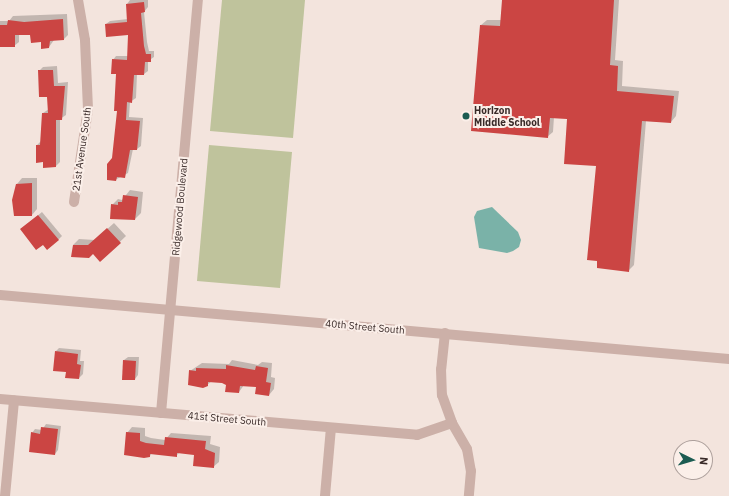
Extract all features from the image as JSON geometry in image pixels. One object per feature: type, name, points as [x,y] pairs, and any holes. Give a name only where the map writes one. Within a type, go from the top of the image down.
[{"type":"street","name":"21st Avenue South","points":[[74,202],[88,109],[85,40],[78,0]]},
{"type":"street","name":"Ridgewood Boulevard","points":[[161,413],[198,0]]},
{"type":"street","name":"40th Street South","points":[[0,295],[729,359]]},
{"type":"street","points":[[445,333],[441,370],[442,395],[452,423],[467,449],[471,471],[468,496]]},
{"type":"street","name":"41st Street South","points":[[0,399],[417,435],[452,423]]},
{"type":"street","points":[[5,496],[14,400]]},
{"type":"street","points":[[325,496],[331,428]]},
{"type":"green space","points":[[222,0],[305,0],[293,138],[210,131]]},
{"type":"green space","points":[[209,145],[292,152],[280,288],[197,281]]},
{"type":"water","points":[[492,207],[518,232],[521,240],[519,247],[513,251],[507,253],[479,248],[474,217],[477,211]]},
{"type":"building","points":[[502,0],[614,0],[610,65],[618,66],[617,91],[674,96],[671,123],[642,121],[629,272],[597,268],[597,261],[587,260],[596,166],[564,164],[567,119],[550,118],[548,138],[471,131],[480,25],[500,26]]},
{"type":"building","points":[[144,2],[145,12],[141,13],[144,46],[146,54],[151,54],[151,62],[145,62],[144,75],[134,75],[132,103],[127,102],[126,120],[140,121],[137,150],[130,150],[125,178],[117,177],[116,181],[107,180],[107,164],[112,158],[117,111],[114,111],[116,74],[111,74],[112,59],[127,60],[128,35],[106,37],[105,24],[127,22],[126,4]]},
{"type":"building","points":[[63,19],[64,40],[50,41],[49,48],[41,49],[41,42],[31,43],[30,35],[15,35],[15,47],[0,47],[0,25],[7,25],[8,20],[24,22]]},
{"type":"building","points":[[38,70],[53,70],[54,86],[65,86],[62,120],[56,120],[56,167],[43,168],[43,162],[36,163],[36,145],[40,145],[42,113],[48,113],[47,97],[39,97]]},
{"type":"building","points":[[32,183],[32,216],[14,216],[12,200],[16,184]]},
{"type":"building","points":[[123,195],[138,197],[135,220],[110,219],[111,204],[118,205],[118,202],[122,202]]},
{"type":"building","points":[[38,215],[59,240],[47,250],[43,245],[36,250],[20,229]]},
{"type":"building","points":[[107,228],[121,243],[100,262],[93,254],[89,258],[71,257],[73,245],[88,245]]},
{"type":"building","points":[[55,351],[78,354],[77,364],[81,365],[79,379],[65,378],[66,372],[53,371]]},
{"type":"building","points":[[123,360],[136,361],[135,380],[122,380]]},
{"type":"building","points":[[226,365],[255,370],[256,366],[268,368],[266,382],[271,383],[269,396],[255,394],[256,387],[240,386],[239,393],[225,392],[226,385],[222,383],[208,382],[208,386],[203,388],[188,385],[189,370],[196,371],[196,368],[226,369]]},
{"type":"building","points":[[41,427],[58,429],[55,455],[29,452],[31,432],[40,434]]},
{"type":"building","points":[[126,432],[140,433],[140,441],[146,443],[164,445],[165,437],[206,441],[205,449],[215,453],[214,468],[193,466],[194,455],[177,453],[177,457],[150,454],[150,457],[144,458],[124,455]]},
{"type":"place","name":"Horizon Middle School","points":[[466,116]]}]
